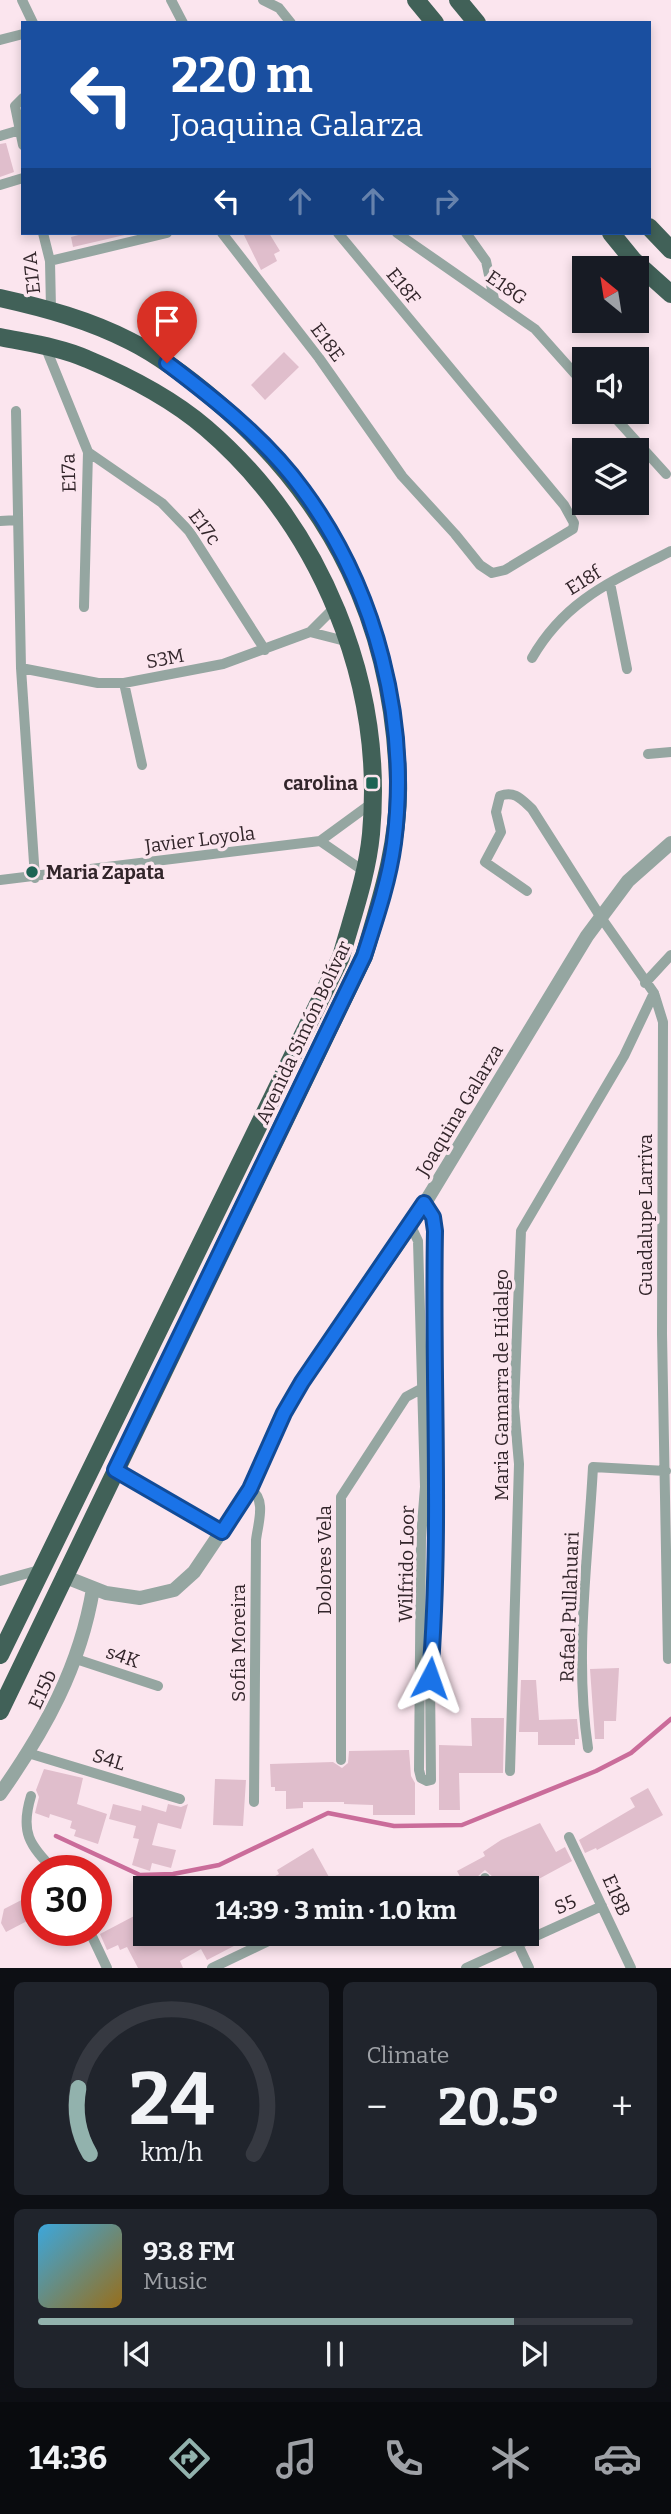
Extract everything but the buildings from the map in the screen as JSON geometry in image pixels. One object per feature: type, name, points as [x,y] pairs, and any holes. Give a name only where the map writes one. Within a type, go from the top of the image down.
[{"type":"highway","points":[[416,0],[433,21]]},
{"type":"highway","points":[[458,0],[475,21]]},
{"type":"highway","points":[[651,229],[671,250]]},
{"type":"highway","points":[[613,235],[634,260],[671,295]]},
{"type":"highway","name":"Avenida Simón Bolívar","points":[[0,298],[51,309],[130,341],[167,363],[238,420],[303,489],[349,570],[382,655],[391,698],[398,781],[394,843],[386,884],[364,956],[0,1711]]},
{"type":"highway","name":"Avenida Simón Bolívar","points":[[0,337],[86,358],[169,401],[205,427],[243,463],[295,527],[335,607],[349,642],[365,698],[372,803],[365,872],[341,957],[43,1569],[2,1644]]},
{"type":"street","points":[[22,0],[32,21]]},
{"type":"street","points":[[171,0],[182,21]]},
{"type":"street","points":[[263,0],[279,8],[289,21]]},
{"type":"street","points":[[0,40],[21,35]]},
{"type":"street","points":[[21,99],[15,106],[21,135]]},
{"type":"street","points":[[0,136],[20,130]]},
{"type":"street","points":[[0,185],[21,179]]},
{"type":"street","name":"E17A","points":[[44,235],[50,261],[51,309]]},
{"type":"street","points":[[50,261],[159,235]]},
{"type":"street","name":"E18E","points":[[224,235],[319,358],[401,476],[480,565],[492,573],[505,570],[572,529],[574,523],[564,505],[443,361]]},
{"type":"street","name":"E18F","points":[[340,235],[443,361]]},
{"type":"street","name":"E18G","points":[[400,235],[535,329],[572,371]]},
{"type":"street","points":[[467,235],[486,261],[494,299]]},
{"type":"street","name":"E17a","points":[[45,346],[88,452],[84,607]]},
{"type":"street","points":[[16,411],[21,668],[35,878]]},
{"type":"street","points":[[621,424],[666,474]]},
{"type":"street","name":"E17c","points":[[88,452],[162,503],[189,531],[265,650]]},
{"type":"street","points":[[0,521],[18,520]]},
{"type":"street","name":"E18f","points":[[532,657],[559,618],[610,583],[671,551]]},
{"type":"street","points":[[610,583],[627,669]]},
{"type":"street","name":"S3M","points":[[21,668],[97,683],[124,683],[223,664],[310,632],[335,607]]},
{"type":"street","points":[[310,632],[349,642]]},
{"type":"street","points":[[124,683],[142,765]]},
{"type":"street","points":[[648,754],[671,752]]},
{"type":"street","name":"Guadalupe Larriva","points":[[527,891],[485,862],[500,832],[496,812],[498,799],[512,793],[532,809],[600,916],[654,993],[663,1022],[668,1659]]},
{"type":"street","name":"Javier Loyola","points":[[0,880],[35,878],[320,841],[372,803]]},
{"type":"street","points":[[320,841],[365,872]]},
{"type":"street","name":"Joaquina Galarza","points":[[63,1576],[93,1589],[140,1598],[169,1592],[194,1572],[250,1489],[284,1413],[302,1382],[411,1226],[600,916],[628,881],[671,844]]},
{"type":"street","points":[[645,983],[671,955]]},
{"type":"street","name":"Maria Gamarra de Hidalgo","points":[[510,1771],[519,1464],[514,1406],[521,1231],[624,1056],[654,993]]},
{"type":"street","name":"Wilfrido Loor","points":[[411,1226],[418,1241],[425,1487],[421,1538],[419,1770],[421,1778],[427,1781],[431,1780],[432,1765],[430,1678],[435,1623],[438,1438],[433,1323],[435,1231],[433,1217],[424,1203]]},
{"type":"street","name":"Dolores Vela","points":[[341,1760],[341,1497],[406,1397],[421,1390]]},
{"type":"street","name":"Rafael Pullahuari","points":[[588,1748],[583,1715],[582,1661],[593,1467],[666,1471]]},
{"type":"street","points":[[115,1470],[222,1532]]},
{"type":"street","name":"Sofia Moreira","points":[[250,1489],[258,1494],[260,1501],[256,1540],[254,1801]]},
{"type":"street","points":[[0,1581],[43,1569]]},
{"type":"street","name":"E15b","points":[[0,1794],[53,1712],[76,1659],[93,1589]]},
{"type":"street","name":"s4K","points":[[76,1659],[158,1686]]},
{"type":"street","name":"S4L","points":[[28,1753],[180,1799]]},
{"type":"street","points":[[31,1796],[25,1828],[40,1855]]},
{"type":"street","name":"E18B","points":[[569,1837],[631,1968]]},
{"type":"street","name":"S5","points":[[539,1930],[602,1906]]},
{"type":"street","points":[[97,1946],[107,1968]]},
{"type":"street","points":[[214,1968],[259,1946]]},
{"type":"street","name":"S5","points":[[466,1968],[504,1946]]},
{"type":"street","points":[[519,1946],[529,1968]]},
{"type":"waterway","points":[[56,1836],[140,1875],[173,1874],[219,1865],[328,1813],[394,1826],[462,1825],[596,1771],[631,1753],[671,1719]]},
{"type":"place","name":"carolina","points":[[372,783]]},
{"type":"place","name":"Maria Zapata","points":[[32,872]]},
{"type":"route","points":[[167,363],[204,391],[256,437],[303,489],[328,531],[349,570],[382,655],[391,698],[398,790],[394,843],[386,884],[364,956],[115,1470],[222,1532],[250,1489],[284,1413],[302,1382],[411,1226],[424,1203],[433,1217],[435,1231],[433,1323],[438,1391],[435,1623],[430,1678]]}]
